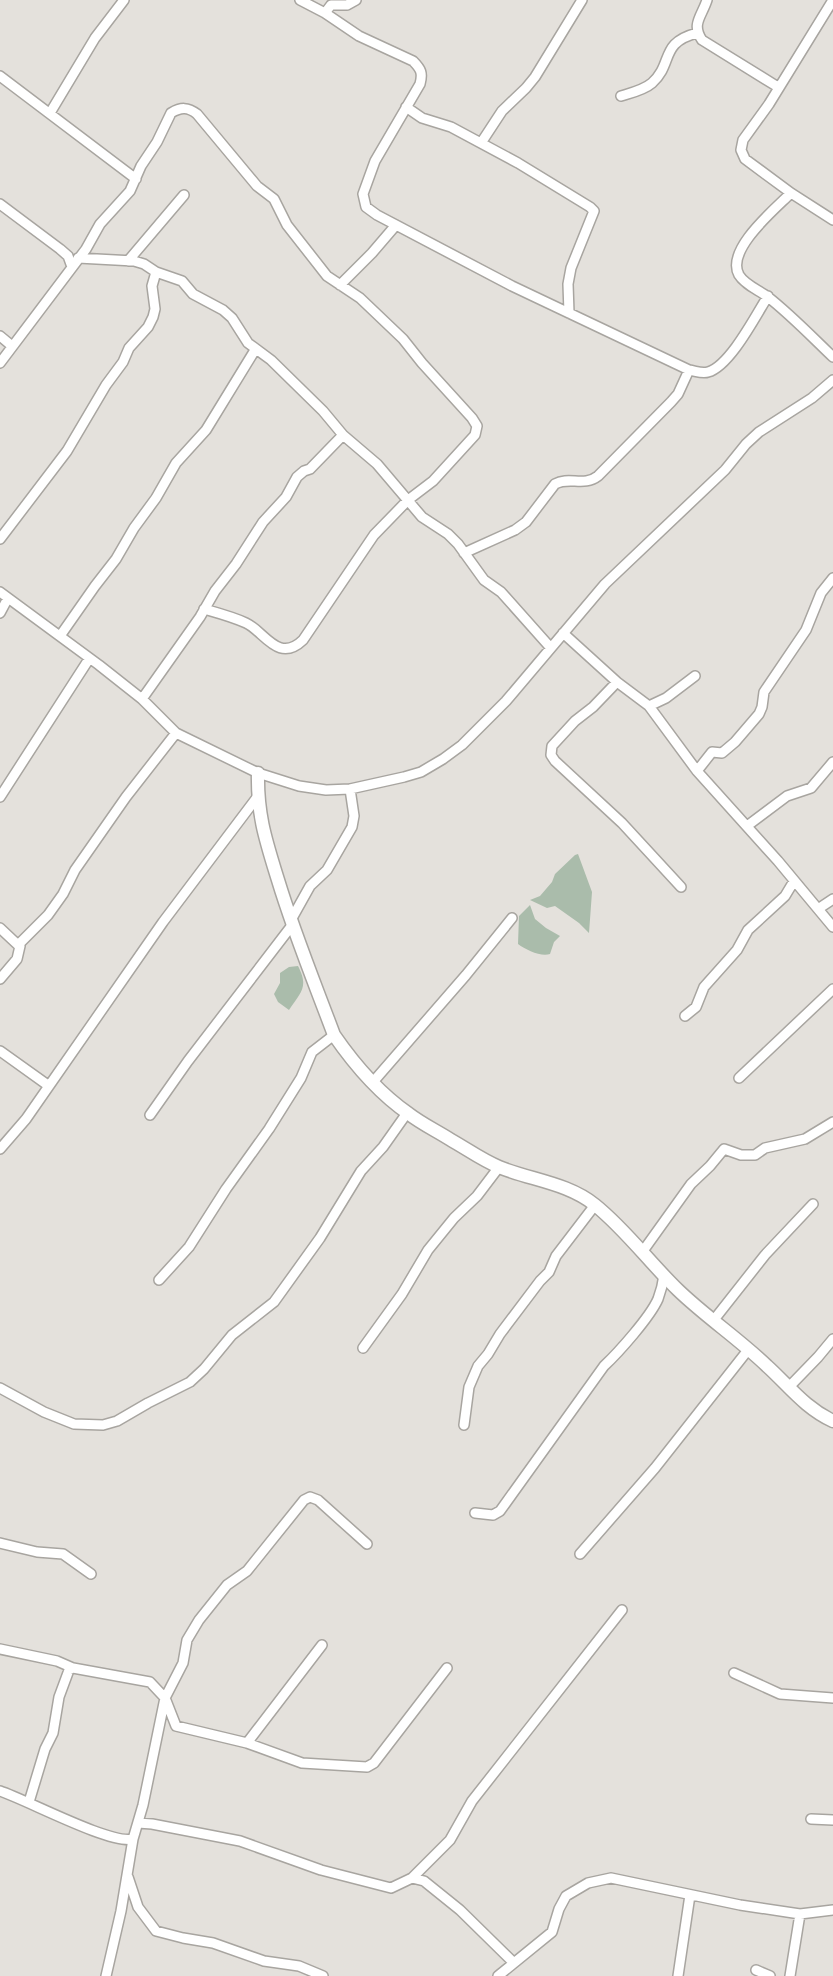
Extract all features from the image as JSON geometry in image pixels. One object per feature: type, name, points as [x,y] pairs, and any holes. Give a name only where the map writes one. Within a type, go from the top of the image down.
[{"type":"street","points":[[50,113],[95,38],[124,0]]},
{"type":"street","points":[[300,0],[325,13],[359,36],[413,61],[423,75],[375,161],[363,194],[366,207],[502,282],[689,370],[702,373],[721,365],[742,339],[768,297]]},
{"type":"street","points":[[325,13],[331,5],[347,5],[356,0]]},
{"type":"street","points":[[481,143],[502,111],[535,76],[582,0]]},
{"type":"street","points":[[707,0],[698,19],[697,33],[702,40],[778,87]]},
{"type":"street","points":[[833,0],[743,140],[741,154],[791,193],[833,220]]},
{"type":"street","points":[[621,96],[651,84],[659,74],[676,41],[697,33]]},
{"type":"street","points":[[0,76],[136,179]]},
{"type":"street","points":[[406,107],[422,118],[451,127],[518,163],[594,211],[571,268],[568,284],[569,313]]},
{"type":"street","points":[[0,363],[86,249],[100,224],[130,191],[141,166],[157,142],[171,113],[184,108],[191,110],[256,186],[274,199],[287,225],[327,276],[360,298],[403,339],[472,418],[477,426],[475,435],[374,536],[324,611],[297,646],[284,648],[275,645],[262,638],[248,623],[204,609]]},
{"type":"street","points":[[791,193],[748,237],[738,255],[736,265],[738,273],[743,280],[768,297],[833,357]]},
{"type":"street","points":[[128,261],[184,195]]},
{"type":"street","points":[[0,204],[75,262],[128,261],[144,264],[156,272],[182,281],[193,294],[223,310],[232,318],[248,343],[271,360],[323,411],[343,435],[377,464],[412,500],[422,517],[448,534],[484,580],[501,592],[550,647]]},
{"type":"street","points":[[340,285],[372,254],[396,225]]},
{"type":"street","points":[[0,539],[67,451],[106,385],[123,362],[129,348],[148,327],[155,309],[153,286],[156,272]]},
{"type":"street","points":[[0,336],[12,346]]},
{"type":"street","points":[[60,636],[116,559],[176,463],[206,430],[255,350]]},
{"type":"street","points":[[464,554],[515,530],[526,522],[555,484],[561,481],[585,482],[598,476],[678,394],[689,370]]},
{"type":"street","points":[[0,613],[4,595],[142,699],[176,733],[258,773],[313,789],[350,789],[404,777],[421,772],[462,745],[506,701],[605,584],[725,470],[746,444],[759,432],[812,398],[833,380]]},
{"type":"street","points":[[142,699],[263,522],[286,497],[297,477],[310,469],[343,435]]},
{"type":"street","points":[[697,771],[712,752],[722,753],[735,742],[759,714],[764,692],[806,630],[820,593],[833,578]]},
{"type":"street","points":[[564,633],[617,682],[649,706],[697,771],[778,861],[833,927]]},
{"type":"street","points":[[0,797],[89,658]]},
{"type":"street","points":[[649,706],[666,698],[695,676]]},
{"type":"street","points":[[617,682],[552,746],[551,755],[630,832],[681,887]]},
{"type":"street","points":[[18,945],[48,915],[63,894],[75,870],[126,797],[176,733]]},
{"type":"street","points":[[747,826],[787,796],[811,788],[833,762]]},
{"type":"street","points":[[258,773],[261,824],[292,922],[334,1035],[347,1053],[373,1082],[407,1113],[499,1167],[560,1187],[582,1196],[595,1205],[698,1309],[768,1366],[788,1388],[818,1414],[833,1421]]},
{"type":"street","points":[[150,1115],[194,1052],[292,922],[310,886],[327,870],[348,837],[354,816],[350,789]]},
{"type":"street","points":[[0,1149],[26,1119],[163,922],[258,796]]},
{"type":"street","points":[[685,1016],[696,1007],[704,987],[737,950],[748,930],[785,896],[794,881]]},
{"type":"street","points":[[818,909],[833,899]]},
{"type":"street","points":[[373,1082],[512,918]]},
{"type":"street","points":[[0,928],[20,946],[17,958],[0,979]]},
{"type":"street","points":[[739,1078],[833,989]]},
{"type":"street","points":[[159,1280],[189,1246],[269,1129],[301,1078],[312,1052],[334,1035]]},
{"type":"street","points":[[0,1051],[49,1086]]},
{"type":"street","points":[[0,1388],[44,1412],[74,1424],[103,1425],[117,1421],[190,1382],[232,1335],[267,1309],[279,1295],[320,1238],[361,1171],[383,1147],[407,1113]]},
{"type":"street","points":[[643,1251],[691,1184],[724,1149],[741,1155],[755,1155],[765,1148],[805,1139],[833,1122]]},
{"type":"street","points":[[363,1348],[402,1294],[428,1250],[454,1218],[477,1196],[499,1167]]},
{"type":"street","points":[[713,1321],[765,1255],[813,1204]]},
{"type":"street","points":[[464,1425],[469,1387],[478,1366],[549,1272],[556,1256],[595,1205]]},
{"type":"street","points":[[475,1513],[493,1515],[500,1511],[604,1366],[620,1350],[653,1307],[658,1298],[664,1275]]},
{"type":"street","points":[[788,1388],[833,1339]]},
{"type":"street","points":[[580,1554],[655,1468],[748,1350]]},
{"type":"street","points":[[106,1976],[128,1875],[133,1839],[165,1698],[183,1663],[188,1640],[200,1620],[227,1585],[247,1571],[304,1500],[310,1497],[318,1500],[367,1544]]},
{"type":"street","points":[[0,1543],[63,1554],[91,1574]]},
{"type":"street","points":[[138,1823],[240,1841],[321,1870],[391,1888],[412,1878],[450,1840],[472,1801],[622,1610]]},
{"type":"street","points":[[247,1743],[322,1645]]},
{"type":"street","points":[[0,1649],[57,1661],[72,1668],[150,1682],[165,1698],[176,1726],[247,1743],[302,1763],[367,1767],[374,1763],[447,1668]]},
{"type":"street","points":[[29,1802],[45,1749],[53,1733],[59,1697],[69,1670],[72,1668]]},
{"type":"street","points":[[734,1673],[780,1694],[833,1698]]},
{"type":"street","points":[[0,1791],[93,1830],[126,1841],[133,1839]]},
{"type":"street","points":[[811,1819],[833,1820]]},
{"type":"street","points":[[128,1875],[138,1907],[156,1930],[213,1943],[264,1961],[299,1966],[323,1976]]},
{"type":"street","points":[[412,1878],[424,1881],[460,1910],[514,1963]]},
{"type":"street","points":[[498,1976],[552,1932],[559,1909],[566,1896],[588,1882],[611,1878],[690,1895],[800,1914],[833,1910]]},
{"type":"street","points":[[678,1976],[690,1895]]},
{"type":"street","points":[[790,1976],[800,1914]]},
{"type":"street","points":[[756,1970],[770,1976]]},
{"type":"green space","points":[[578,854],[592,892],[589,933],[555,906],[547,908],[530,900],[540,896],[552,882],[555,874]]},
{"type":"green space","points":[[530,905],[535,919],[560,936],[554,942],[550,954],[542,955],[518,944],[519,916]]},
{"type":"green space","points":[[298,966],[303,979],[302,989],[289,1010],[278,1002],[274,994],[280,983],[280,973],[289,967]]}]
